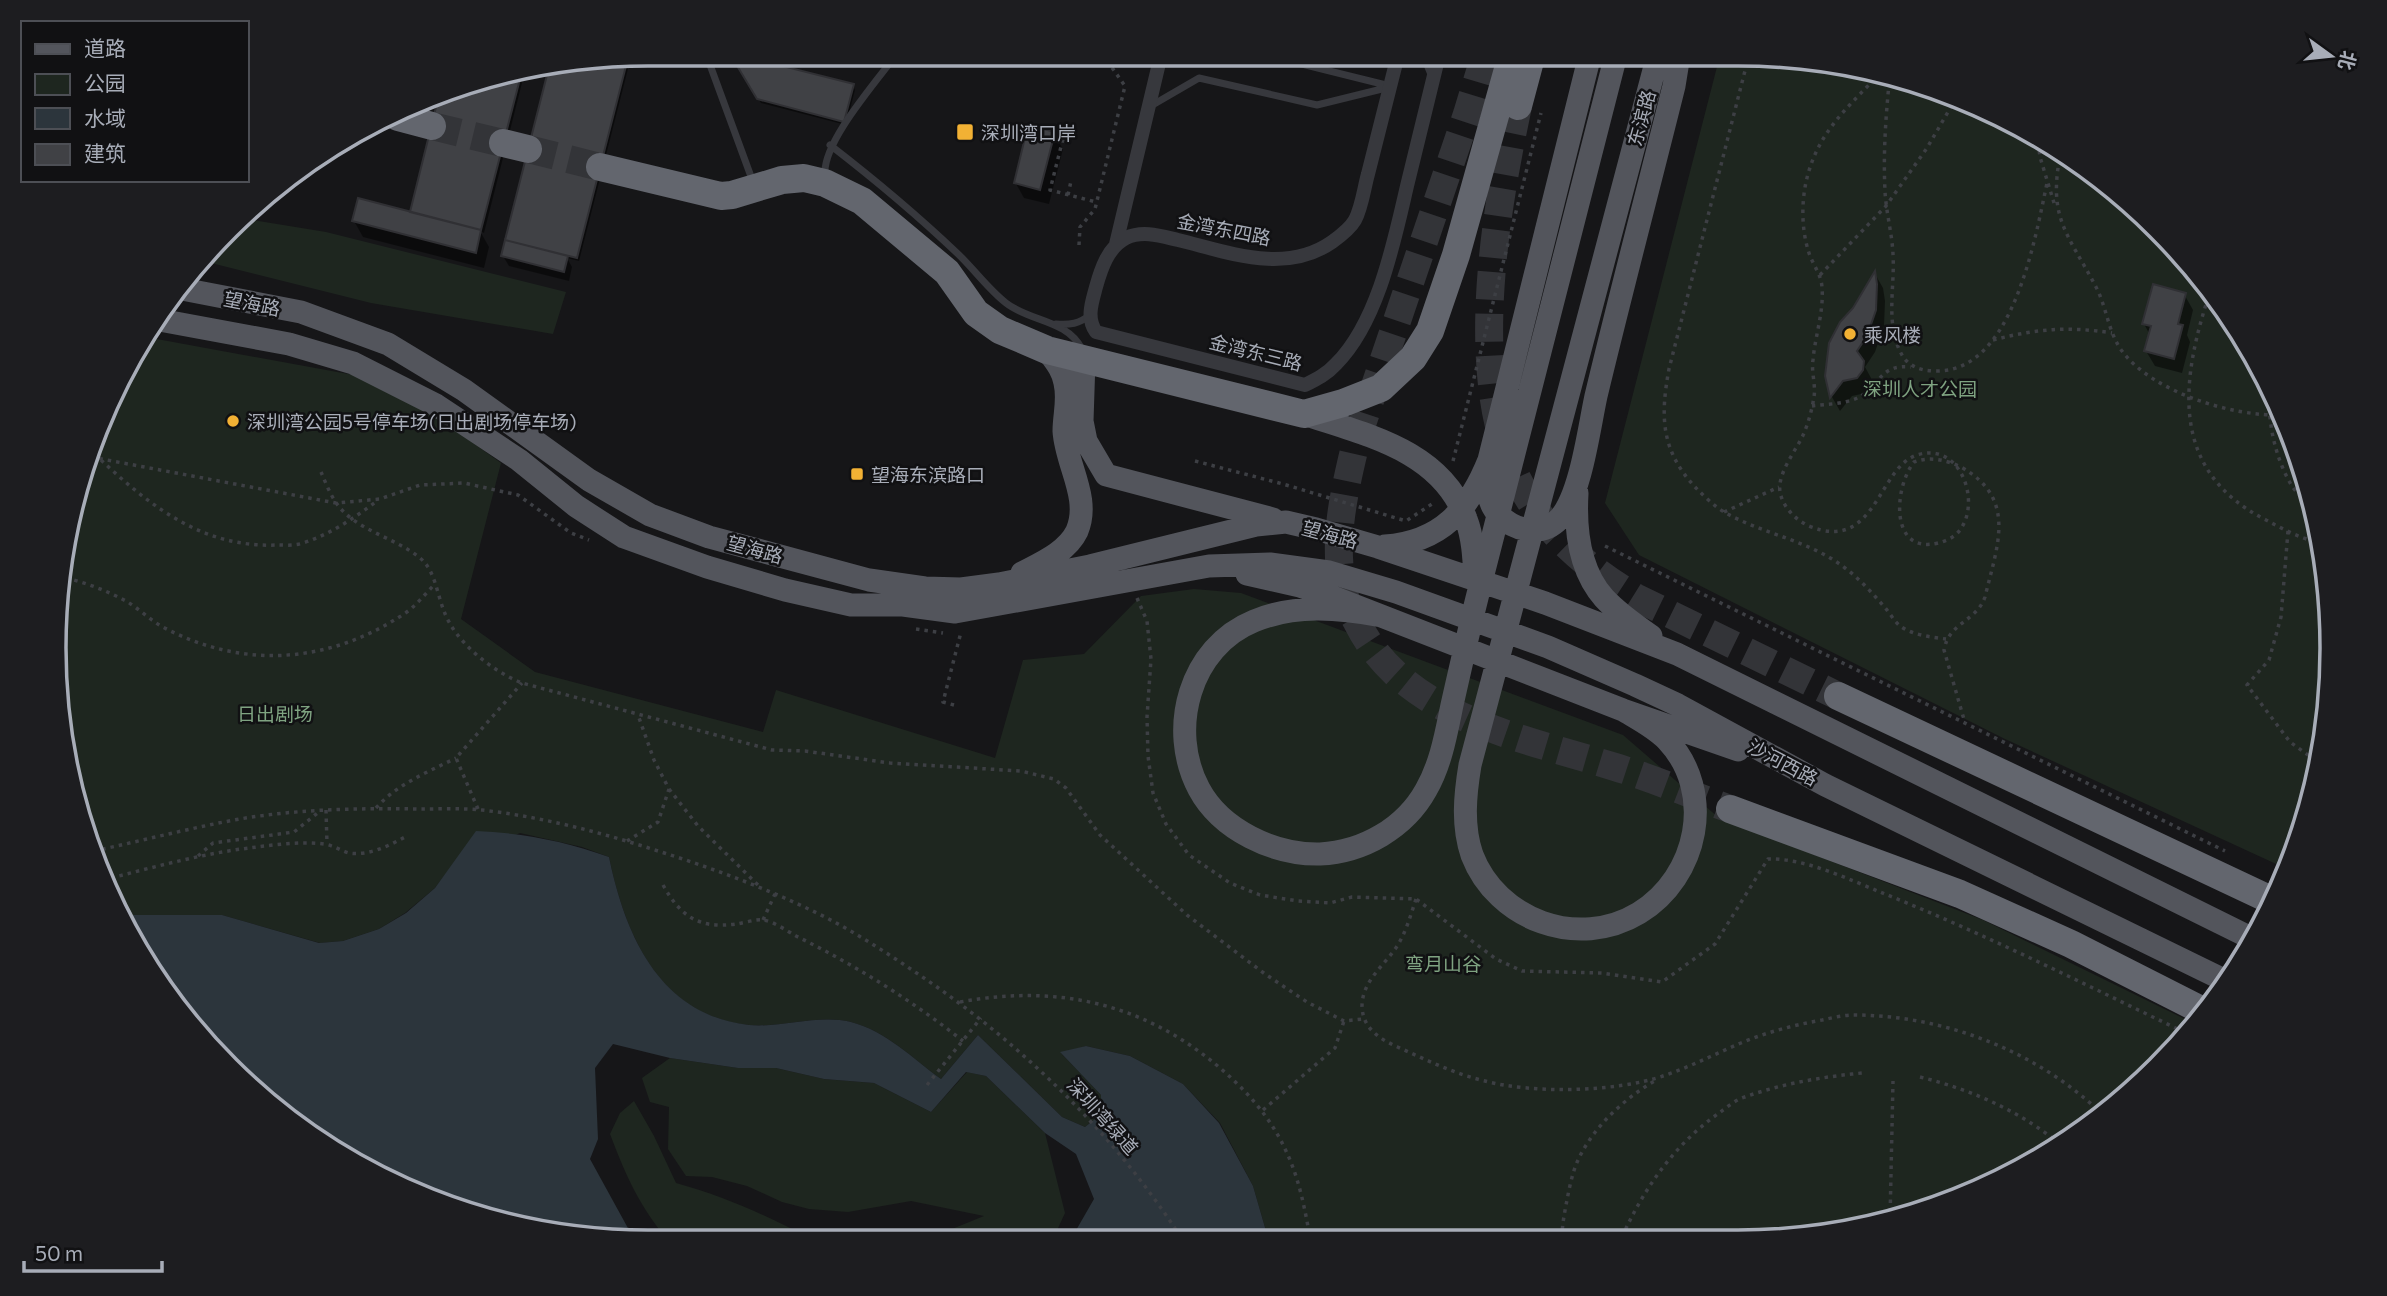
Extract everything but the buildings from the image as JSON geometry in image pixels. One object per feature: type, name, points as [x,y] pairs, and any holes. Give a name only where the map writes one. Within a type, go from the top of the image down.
[{"type":"highway","points":[[600,167],[722,196],[793,179],[804,178],[825,183],[862,201],[947,272],[976,313],[1000,330],[1052,337],[1084,360],[1304,414],[1381,388],[1413,358],[1430,331],[1456,255],[1509,66]]},
{"type":"highway","points":[[1518,106],[1528,66]]},
{"type":"highway","points":[[406,119],[432,126]]},
{"type":"highway","points":[[1838,696],[2265,897]]},
{"type":"highway","points":[[1730,809],[1960,894],[2196,1007]]},
{"type":"main road","points":[[1588,66],[1489,460],[1487,489],[1491,503],[1497,514],[1523,530],[1538,530],[1561,517],[1577,481],[1677,66]]},
{"type":"main road","name":"东滨路","points":[[1472,619],[1613,66]]},
{"type":"main road","name":"东滨路","points":[[1623,710],[1667,740],[1692,782],[1697,807],[1695,832],[1685,860],[1671,884],[1651,904],[1615,924],[1591,929],[1565,929],[1539,923],[1498,897],[1482,875],[1471,853],[1465,795],[1470,765],[1655,66]]},
{"type":"main road","name":"望海路","points":[[190,291],[301,312],[388,344],[464,390],[589,480],[650,515],[709,537],[869,580],[961,589],[999,584],[1090,566],[1256,525],[1286,523],[1316,528],[1378,547]]},
{"type":"main road","name":"望海路","points":[[167,321],[289,344],[353,363],[436,405],[519,460],[576,506],[624,537],[707,567],[785,590],[851,605],[903,605],[955,612],[1209,566],[1269,564],[1329,572]]},
{"type":"main road","points":[[999,584],[1043,562],[1067,545],[1076,533],[1081,518],[1081,497],[1071,468],[1064,430],[1067,400],[1065,381],[1052,337]]},
{"type":"main road","points":[[1084,360],[1082,421],[1086,441],[1105,475],[1286,523]]},
{"type":"main road","points":[[1082,401],[1090,386],[1101,375],[1115,367]]},
{"type":"main road","points":[[1304,414],[1392,445],[1417,457],[1437,472],[1452,492],[1466,519],[1473,550],[1475,583],[1472,619],[1439,762],[1426,792],[1406,817],[1384,835],[1334,853],[1309,854],[1282,850],[1256,840],[1232,826],[1214,810],[1199,789],[1189,765],[1185,738],[1186,707],[1193,682],[1205,660],[1221,641],[1255,621],[1273,615],[1321,608],[1382,616]]},
{"type":"main road","points":[[1378,547],[1420,540],[1451,522],[1473,493],[1489,460]]},
{"type":"main road","points":[[1577,481],[1575,519],[1582,554],[1591,580],[1604,597],[1676,654]]},
{"type":"main road","points":[[1378,547],[1545,603],[1676,654],[2245,935]]},
{"type":"main road","points":[[1209,566],[1300,586],[1825,785]]},
{"type":"main road","name":"沙河西路","points":[[1329,572],[1450,610],[1635,685],[1825,785],[2218,977]]},
{"type":"street","points":[[1090,315],[1104,263],[1116,244],[1148,108],[1161,66]]},
{"type":"street","name":"金湾东四路","points":[[1116,244],[1137,234],[1149,234],[1255,259],[1282,260],[1307,254],[1332,242],[1354,221],[1395,66]]},
{"type":"street","name":"金湾东三路","points":[[1090,315],[1090,324],[1096,332],[1305,385],[1323,376],[1338,363],[1357,338],[1372,304],[1391,251],[1436,66]]},
{"type":"lane","points":[[711,66],[755,189]]},
{"type":"lane","points":[[825,183],[824,165],[830,145],[888,66]]},
{"type":"lane","points":[[1309,66],[1390,86]]},
{"type":"lane","points":[[1428,66],[1433,79]]},
{"type":"lane","points":[[1148,108],[1199,78],[1317,105],[1390,86]]},
{"type":"lane","points":[[830,145],[956,253],[1008,305],[1023,313],[1052,337],[1090,315]]},
{"type":"path","points":[[1079,245],[1080,226],[1095,209],[1125,86],[1111,66]]},
{"type":"path","points":[[1746,66],[1664,398],[1664,422],[1670,451],[1686,477],[1724,512],[1828,557],[1845,567],[1860,581],[1899,625],[1913,633],[1946,639]]},
{"type":"path","points":[[1871,82],[1827,130],[1815,152],[1807,177],[1802,205],[1804,229],[1808,249],[1820,276],[1822,311],[1812,362],[1815,393],[1804,433],[1779,487],[1786,507],[1802,523],[1826,530],[1847,528],[1869,513],[1902,464],[1920,454],[1941,456],[1950,460],[1964,477],[1969,492],[1969,505],[1960,530],[1952,537],[1933,544],[1910,538],[1903,529],[1899,516],[1900,492],[1914,462],[1929,458],[1938,459],[1958,466],[1986,488],[1997,506],[2000,522],[1982,607],[1959,624],[1946,639],[1944,650],[1965,723]]},
{"type":"path","points":[[1888,86],[1883,149],[1886,206],[1893,251],[1894,334],[1899,351],[1913,367]]},
{"type":"path","points":[[1820,276],[1886,206],[1927,148],[1951,107]]},
{"type":"path","points":[[1065,131],[1050,190],[1096,202]]},
{"type":"path","points":[[2038,149],[2047,183],[2072,246],[2103,300],[2112,333],[2133,365],[2153,379],[2188,396],[2231,410],[2269,415]]},
{"type":"path","points":[[2058,163],[2055,186],[2058,212]]},
{"type":"path","points":[[1068,195],[1071,181]]},
{"type":"path","points":[[1812,406],[1854,399],[1863,395],[1887,371],[1902,366],[1925,371],[1964,366],[1991,340],[2017,298],[2026,273],[2047,183]]},
{"type":"path","points":[[2207,304],[2188,377],[2188,410],[2195,443],[2207,472],[2236,503],[2288,531],[2310,539]]},
{"type":"path","points":[[1991,340],[2053,328],[2082,328],[2112,333]]},
{"type":"path","points":[[2269,410],[2275,444],[2292,485],[2300,494]]},
{"type":"path","points":[[100,459],[138,495],[174,518],[212,536],[253,546],[300,544],[340,528],[380,499]]},
{"type":"path","points":[[321,472],[336,503],[353,519],[421,559],[436,583],[444,614],[459,637],[505,676],[522,683],[772,750],[805,751],[890,763],[1021,771],[1054,779],[1066,788],[1100,835],[1187,915],[1307,1002],[1345,1021],[1363,1019]]},
{"type":"path","points":[[1724,512],[1779,487]]},
{"type":"path","points":[[2288,531],[2281,617],[2269,660],[2247,685],[2290,742],[2310,756]]},
{"type":"path","points":[[1605,546],[2234,855]]},
{"type":"path","points":[[70,579],[88,583],[127,602],[161,626],[197,641],[233,653],[273,656],[313,654],[354,641],[406,613],[436,583]]},
{"type":"path","points":[[954,705],[943,702],[961,632]]},
{"type":"path","points":[[376,808],[400,786],[456,758],[522,683]]},
{"type":"path","points":[[638,715],[654,760],[669,789],[698,826],[760,887]]},
{"type":"path","points":[[456,758],[479,810]]},
{"type":"path","points":[[627,841],[658,822],[669,789]]},
{"type":"path","points":[[196,857],[213,843],[294,832],[320,810]]},
{"type":"path","name":"深圳湾绿道","points":[[102,849],[235,820],[320,810],[479,810],[541,819],[627,841],[721,871],[828,919],[891,956],[981,1018],[1034,1064],[1094,1125],[1135,1174],[1175,1230]]},
{"type":"path","points":[[326,810],[327,844]]},
{"type":"path","points":[[114,877],[196,857],[248,848],[305,843],[327,844],[349,853],[366,853],[405,837]]},
{"type":"path","points":[[1260,895],[1330,903],[1352,897],[1416,899],[1496,959],[1522,971],[1602,973],[1662,982],[1715,944],[1768,859],[1787,859],[1930,912],[2178,1029]]},
{"type":"path","points":[[663,886],[673,903],[703,924],[722,926],[763,920],[875,979],[963,1041]]},
{"type":"path","points":[[763,920],[775,894]]},
{"type":"path","points":[[1416,899],[1399,943],[1366,986],[1362,1004],[1363,1019],[1371,1032],[1448,1070],[1487,1082],[1580,1089],[1625,1085],[1662,1076]]},
{"type":"path","points":[[959,1002],[992,996],[1077,999],[1116,1008],[1158,1024],[1197,1048],[1233,1078],[1263,1110],[1286,1150],[1303,1196],[1309,1230]]},
{"type":"path","points":[[1562,1230],[1578,1159],[1597,1132],[1635,1091],[1662,1076],[1744,1041],[1783,1028],[1850,1015],[1891,1017],[1943,1026],[2019,1054],[2057,1077],[2094,1108]]},
{"type":"path","points":[[927,1085],[981,1018]]},
{"type":"path","points":[[1263,1110],[1335,1048],[1345,1021]]},
{"type":"path","points":[[1625,1230],[1635,1209],[1663,1165],[1696,1129],[1740,1099],[1817,1077],[1861,1073]]},
{"type":"path","points":[[1920,1077],[1951,1084],[1989,1099],[2022,1117],[2051,1138]]},
{"type":"path","points":[[1889,1210],[1893,1081]]},
{"type":"green space","name":"深圳人才公园","points":[[1717,66],[1815,71],[1890,86],[1962,111],[2030,144],[2093,187],[2122,211],[2150,237],[2200,294],[2243,357],[2261,391],[2290,461],[2301,497],[2316,572],[2319,686],[2316,724],[2301,799],[2278,865],[2005,739],[1639,555],[1605,503]]},
{"type":"green space","points":[[255,220],[326,232],[566,292],[553,334],[371,303],[213,263]]},
{"type":"green space","name":"弯月山谷","points":[[156,339],[359,376],[404,393],[501,463],[461,619],[535,672],[763,732],[776,690],[995,758],[1023,660],[1084,654],[1141,596],[1194,589],[1241,593],[1623,735],[1719,818],[1983,920],[2186,1019],[2122,1085],[2093,1109],[2030,1152],[1962,1185],[1890,1210],[1815,1225],[1739,1230],[1266,1230],[1253,1186],[1220,1123],[1183,1084],[1130,1056],[1086,1046],[1061,1053],[1101,1095],[1101,1114],[1085,1127],[1062,1117],[978,1035],[941,1079],[887,1038],[851,1022],[826,1020],[749,1025],[718,1018],[691,1006],[669,988],[651,966],[625,914],[609,857],[582,847],[520,833],[454,863],[435,888],[405,913],[379,929],[343,941],[320,943],[222,915],[131,915],[97,835],[86,799],[71,724],[66,648],[68,610],[71,572],[86,497],[97,461],[126,391]]},
{"type":"green space","points":[[670,1058],[738,1068],[776,1068],[824,1079],[874,1083],[931,1112],[967,1072],[986,1076],[1045,1133],[1065,1213],[1057,1230],[950,1230],[984,1216],[911,1201],[848,1212],[809,1209],[782,1202],[747,1186],[712,1177],[686,1176],[668,1149],[669,1107],[650,1102],[642,1078]]},
{"type":"green space","points":[[634,1101],[676,1183],[712,1194],[794,1230],[660,1230],[634,1190],[610,1134],[620,1113]]},
{"type":"water","points":[[476,831],[544,839],[609,857],[625,914],[637,941],[651,966],[669,988],[691,1005],[718,1018],[749,1025],[826,1020],[851,1022],[887,1038],[941,1079],[978,1035],[1062,1117],[1085,1127],[1101,1114],[1101,1095],[1060,1052],[1086,1046],[1130,1056],[1183,1084],[1219,1123],[1253,1186],[1266,1230],[1076,1230],[1094,1199],[1076,1154],[1045,1133],[986,1076],[966,1072],[931,1112],[874,1083],[824,1079],[776,1068],[738,1068],[670,1058],[613,1044],[595,1068],[598,1139],[590,1159],[628,1229],[572,1225],[497,1210],[461,1199],[391,1170],[357,1152],[294,1109],[237,1059],[211,1031],[165,971],[131,915],[222,915],[319,943],[343,941],[379,929],[406,913],[435,888]]},
{"type":"tunnel","points":[[1482,66],[1356,442],[1340,521],[1339,561],[1347,603],[1379,656],[1405,682],[1436,703],[1506,734],[1630,772],[1730,809]]},
{"type":"tunnel","points":[[1518,106],[1493,254],[1490,361],[1496,412],[1509,459],[1530,501],[1552,530],[1577,555],[1635,597],[1838,696]]},
{"type":"tunnel","points":[[432,126],[503,143]]},
{"type":"tunnel","points":[[528,149],[600,167]]},
{"type":"place","name":"深圳湾口岸","points":[[965,132]]},
{"type":"place","name":"乘风楼","points":[[1850,334]]},
{"type":"place","name":"深圳湾公园5号停车场(日出剧场停车场)","points":[[233,421]]},
{"type":"place","name":"望海东滨路口","points":[[857,474]]},
{"type":"park label","name":"日出剧场","points":[[275,713]]}]
